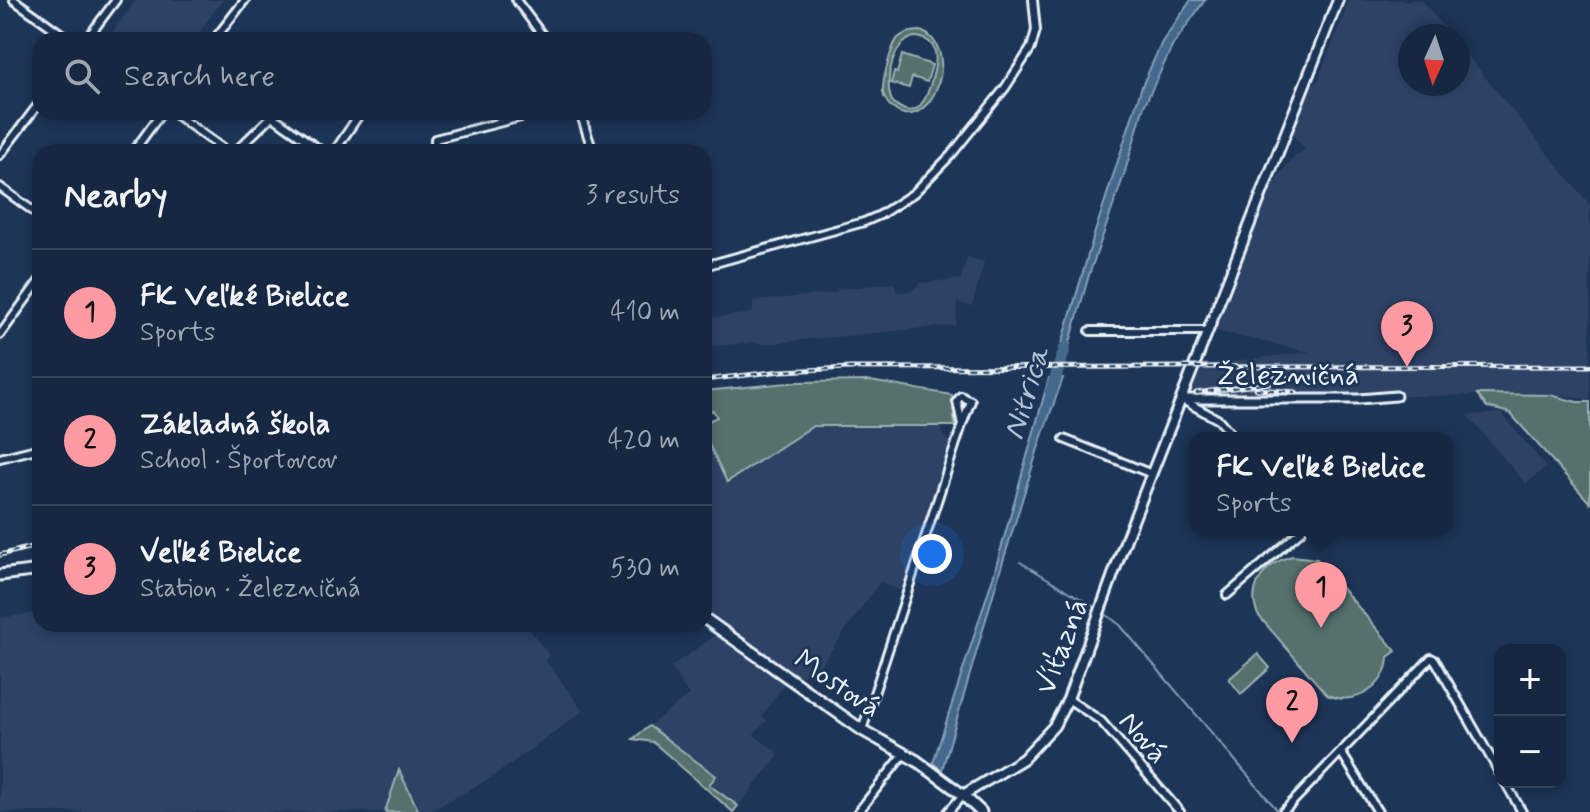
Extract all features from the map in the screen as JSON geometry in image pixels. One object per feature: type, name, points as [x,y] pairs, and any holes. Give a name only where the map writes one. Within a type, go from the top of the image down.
[{"type":"main road","name":"Víťazná","points":[[963,795],[1023,759],[1054,726],[1068,699],[1207,331],[1338,0]]},
{"type":"main road","points":[[0,575],[32,571]]},
{"type":"main road","name":"Mostová","points":[[712,624],[862,730],[922,765],[963,795]]},
{"type":"main road","points":[[963,795],[981,812]]},
{"type":"street","points":[[14,0],[59,32]]},
{"type":"street","points":[[92,32],[116,0]]},
{"type":"street","points":[[220,32],[245,0]]},
{"type":"street","points":[[516,0],[540,32]]},
{"type":"street","points":[[712,264],[864,222],[903,202],[951,155],[1023,63],[1036,30],[1033,0]]},
{"type":"street","points":[[0,155],[32,113]]},
{"type":"street","points":[[139,144],[156,120]]},
{"type":"street","points":[[183,120],[217,144]]},
{"type":"street","points":[[243,144],[268,120]]},
{"type":"street","points":[[282,120],[313,144]]},
{"type":"street","points":[[339,144],[356,120]]},
{"type":"street","points":[[435,144],[435,139],[506,120]]},
{"type":"street","points":[[583,120],[590,144]]},
{"type":"street","points":[[0,187],[32,210]]},
{"type":"street","points":[[0,335],[32,291]]},
{"type":"street","points":[[1090,331],[1207,331]]},
{"type":"street","name":"Železničná","points":[[1181,399],[1359,399],[1396,396]]},
{"type":"street","points":[[1181,399],[1219,420],[1230,432]]},
{"type":"street","points":[[862,730],[962,425]]},
{"type":"street","points":[[1064,439],[1152,474]]},
{"type":"street","points":[[0,458],[32,450]]},
{"type":"street","points":[[1227,595],[1295,536]]},
{"type":"street","points":[[1283,812],[1431,658],[1435,660],[1494,763]]},
{"type":"street","name":"Nová","points":[[1068,699],[1101,721],[1180,812]]},
{"type":"street","points":[[1341,752],[1378,812]]},
{"type":"street","points":[[858,812],[904,754]]},
{"type":"street","points":[[1508,788],[1522,812]]},
{"type":"street","points":[[949,812],[963,795]]},
{"type":"shaded area","points":[[136,0],[223,0],[199,32],[113,32]]},
{"type":"shaded area","points":[[1191,0],[1205,0],[1173,45],[1144,106],[1089,275],[1064,364],[1056,364],[1142,86],[1162,42]]},
{"type":"shaded area","points":[[1347,0],[1422,0],[1441,24],[1398,24],[1398,96],[1470,96],[1470,59],[1590,205],[1590,400],[1550,394],[1357,397],[1192,394],[1200,365],[1310,352],[1215,331],[1270,188],[1296,154],[1305,149],[1291,134],[1307,95],[1318,80]]},
{"type":"shaded area","points":[[967,257],[984,262],[972,306],[957,302],[956,325],[712,346],[712,318],[753,313],[753,301],[837,293],[837,289],[895,283],[896,292],[912,291],[920,283],[961,279]]},
{"type":"shaded area","points":[[1049,378],[1063,378],[1000,571],[942,770],[933,763],[993,577]]},
{"type":"shaded area","points":[[1501,413],[1546,467],[1526,484],[1467,415]]},
{"type":"shaded area","points":[[813,426],[942,426],[942,433],[952,446],[904,592],[880,582],[813,676],[806,674],[783,686],[762,716],[767,720],[754,735],[780,754],[738,806],[709,785],[716,775],[649,726],[689,695],[671,667],[714,636],[708,632],[712,632],[712,450],[727,481]]},
{"type":"shaded area","points":[[32,613],[32,632],[531,632],[549,655],[545,660],[583,711],[494,776],[429,812],[419,812],[399,771],[385,812],[0,812],[0,618]]},
{"type":"green space","points":[[921,31],[933,39],[939,52],[939,81],[926,106],[916,113],[904,114],[885,99],[884,80],[898,38],[906,33]],"holes":[[[914,37],[932,45],[936,55],[935,68],[920,106],[908,111],[892,101],[889,74],[900,46]]]},
{"type":"green space","points":[[902,55],[932,65],[927,82],[912,77],[909,88],[891,83]]},
{"type":"green space","points":[[870,381],[952,395],[955,426],[813,426],[727,482],[712,451],[712,419],[717,417],[712,410],[712,390],[799,382]]},
{"type":"green space","points":[[1477,394],[1550,395],[1590,402],[1590,503],[1510,413],[1487,407]]},
{"type":"green space","points":[[1292,556],[1317,559],[1396,651],[1388,657],[1382,677],[1368,692],[1348,698],[1327,695],[1258,615],[1254,595],[1260,578],[1274,564]]},
{"type":"green space","points":[[1258,654],[1270,668],[1241,694],[1229,679]]},
{"type":"green space","points":[[649,726],[716,776],[709,785],[738,806],[733,812],[653,742],[633,739]]},
{"type":"green space","points":[[399,770],[419,812],[385,812]]},
{"type":"waterway","name":"Nitrica","points":[[1051,392],[1065,348]]},
{"type":"waterway","points":[[1020,562],[1098,609]]},
{"type":"waterway","points":[[1103,612],[1120,625],[1279,812]]},
{"type":"railway","points":[[712,379],[782,371],[850,368],[1590,366]]},
{"type":"railway","points":[[1256,378],[1336,377]]},
{"type":"railway","points":[[1196,393],[1270,383]]},
{"type":"railway","points":[[1256,389],[1296,392]]},
{"type":"railway","points":[[0,555],[32,547]]},
{"type":"place","name":"Veľké Bielice","points":[[1407,367]]},
{"type":"place","name":"FK Veľké Bielice","points":[[1321,628]]},
{"type":"place","name":"Základná škola","points":[[1292,743]]}]
